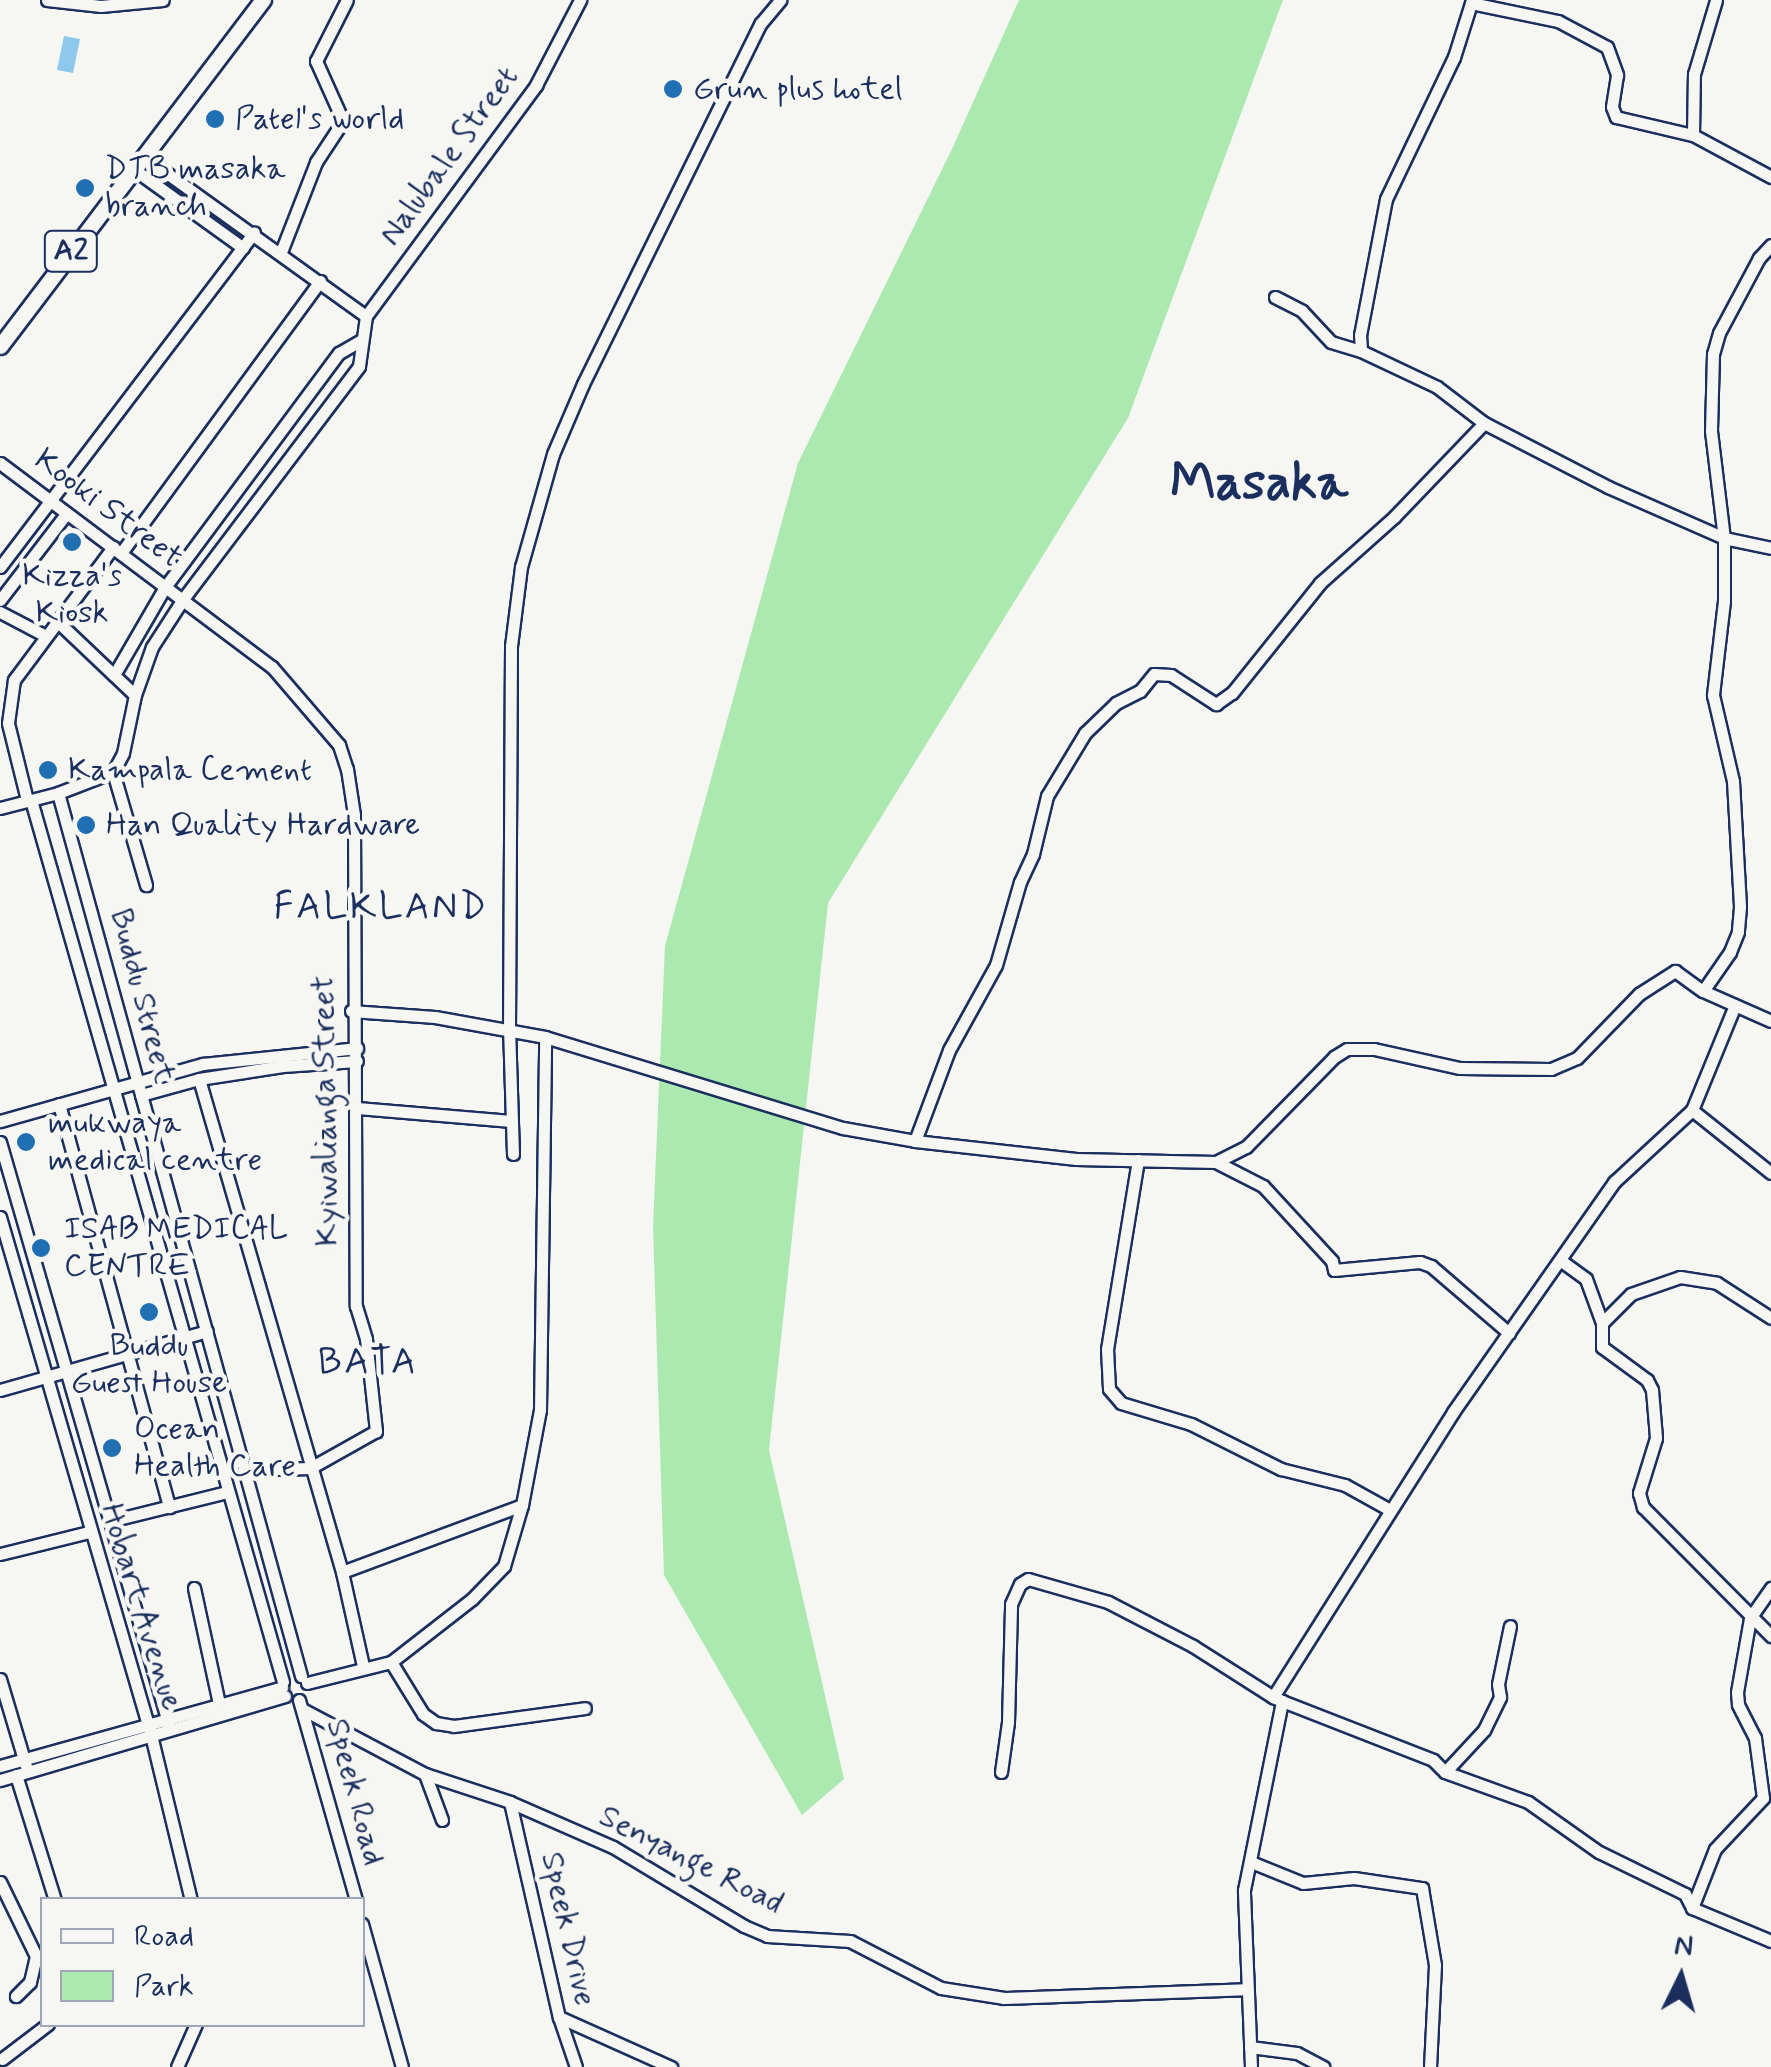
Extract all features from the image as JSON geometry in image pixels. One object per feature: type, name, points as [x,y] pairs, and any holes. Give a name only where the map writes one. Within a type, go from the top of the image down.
[{"type":"main road","name":"A2","points":[[0,346],[262,0]]},
{"type":"street","points":[[48,0],[100,6],[163,0]]},
{"type":"street","points":[[281,252],[316,162],[343,121],[316,61],[347,0]]},
{"type":"street","name":"Nalubale Street","points":[[113,772],[123,753],[135,695],[152,647],[183,598],[359,366],[366,316],[536,86],[580,0]]},
{"type":"street","points":[[513,1154],[509,1030],[512,646],[518,587],[533,519],[553,454],[584,384],[760,23],[780,0]]},
{"type":"street","points":[[1693,135],[1694,74],[1716,0]]},
{"type":"street","points":[[1361,352],[1360,335],[1386,199],[1454,58],[1472,2],[1558,20],[1607,47],[1618,74],[1613,114],[1621,120],[1693,135],[1771,177]]},
{"type":"street","points":[[139,163],[254,232],[366,316]]},
{"type":"street","points":[[139,163],[243,248]]},
{"type":"street","points":[[0,567],[254,232]]},
{"type":"street","points":[[1703,991],[1730,952],[1738,932],[1740,907],[1734,780],[1714,695],[1724,600],[1724,538],[1711,431],[1714,354],[1720,333],[1758,258],[1771,245]]},
{"type":"street","points":[[284,1688],[8,723],[14,680],[320,281]]},
{"type":"street","points":[[1274,296],[1302,311],[1331,342],[1437,386],[1484,424],[1621,493],[1724,538],[1771,548]]},
{"type":"street","points":[[114,675],[166,586],[338,353],[360,341]]},
{"type":"street","points":[[915,1142],[949,1050],[996,965],[1020,882],[1033,854],[1046,796],[1085,734],[1116,703],[1140,691],[1154,674],[1171,676],[1216,704],[1232,693],[1320,583],[1394,517],[1484,424]]},
{"type":"street","name":"Kooki Street","points":[[1,465],[183,598]]},
{"type":"street","points":[[0,600],[66,514]]},
{"type":"street","name":"Kyiwalianga Street","points":[[183,598],[290,683],[339,746],[354,815],[356,1306],[366,1340],[376,1431],[310,1468],[245,1470]]},
{"type":"street","points":[[0,612],[46,636]]},
{"type":"street","points":[[58,622],[135,695]]},
{"type":"street","points":[[0,808],[58,793],[113,772],[146,885]]},
{"type":"street","name":"Buddu Street","points":[[58,793],[304,1680]]},
{"type":"street","points":[[1216,1162],[1246,1147],[1347,1050],[1374,1049],[1460,1068],[1551,1069],[1576,1058],[1639,994],[1676,970],[1703,991],[1771,1021]]},
{"type":"street","points":[[1251,2067],[1243,1917],[1252,1832],[1277,1699],[1390,1510],[1614,1182],[1692,1110],[1734,1005]]},
{"type":"street","points":[[352,1011],[435,1017],[545,1037],[842,1128],[915,1142],[1076,1159],[1216,1162],[1263,1186],[1332,1261],[1334,1270],[1420,1262],[1431,1266],[1509,1333]]},
{"type":"street","points":[[0,1780],[23,1769],[284,1688],[291,1676],[304,1680],[391,1662],[472,1599],[504,1566],[522,1505],[540,1410],[545,1037]]},
{"type":"street","points":[[0,1121],[216,1061],[357,1055]]},
{"type":"street","points":[[141,1095],[199,1080],[357,1055]]},
{"type":"street","points":[[199,1080],[342,1572],[364,1666]]},
{"type":"street","points":[[59,1104],[169,1506]]},
{"type":"street","points":[[358,1108],[510,1120]]},
{"type":"street","points":[[1692,1110],[1771,1173]]},
{"type":"street","name":"Hobart Avenue","points":[[0,1142],[169,1724]]},
{"type":"street","points":[[1138,1160],[1107,1349],[1109,1390],[1121,1403],[1192,1424],[1281,1469],[1346,1485],[1390,1510]]},
{"type":"street","name":"Hobart Avenue","points":[[0,1216],[149,1730],[190,1897]]},
{"type":"street","points":[[1560,1260],[1586,1280],[1602,1323],[1602,1347],[1647,1380],[1652,1390],[1656,1438],[1639,1493],[1643,1507],[1771,1636]]},
{"type":"street","points":[[1602,1323],[1630,1294],[1680,1277],[1716,1283],[1771,1318]]},
{"type":"street","points":[[0,1390],[206,1331]]},
{"type":"street","points":[[110,1521],[227,1492]]},
{"type":"street","points":[[342,1572],[522,1505]]},
{"type":"street","points":[[0,1554],[89,1532]]},
{"type":"street","points":[[1001,1772],[1008,1722],[1011,1604],[1020,1584],[1028,1579],[1108,1602],[1192,1646],[1277,1699],[1433,1760],[1445,1772],[1552,1814],[1600,1852],[1685,1894],[1692,1908],[1771,1942]]},
{"type":"street","points":[[194,1588],[219,1704]]},
{"type":"street","points":[[1692,1908],[1707,1862],[1758,1804],[1765,1788],[1755,1738],[1738,1704],[1750,1618],[1771,1588]]},
{"type":"street","points":[[1445,1772],[1484,1730],[1500,1697],[1498,1684],[1510,1626]]},
{"type":"street","points":[[391,1662],[423,1714],[436,1723],[454,1726],[585,1708]]},
{"type":"street","points":[[0,1679],[53,1897]]},
{"type":"street","points":[[302,1705],[307,1693],[304,1680]]},
{"type":"street","points":[[169,1724],[219,1704],[284,1688]]},
{"type":"street","name":"Senyange Road","points":[[284,1688],[302,1705],[425,1774],[510,1802],[613,1848],[767,1936],[850,1941],[941,1988],[963,1994],[1004,1998],[1246,1989]]},
{"type":"street","name":"Speek Road","points":[[302,1705],[355,1897]]},
{"type":"street","points":[[0,1766],[23,1769]]},
{"type":"street","points":[[425,1774],[442,1820]]},
{"type":"street","name":"Speek Drive","points":[[510,1802],[559,2016],[576,2067]]},
{"type":"street","points":[[1251,1862],[1303,1883],[1354,1878],[1422,1888],[1435,1965],[1430,2067]]},
{"type":"street","points":[[0,1882],[36,1956],[30,1982],[16,1996]]},
{"type":"street","points":[[365,1935],[402,2067]]},
{"type":"street","points":[[559,2016],[671,2067]]},
{"type":"street","points":[[2,2060],[44,2027]]},
{"type":"street","points":[[177,2067],[195,2027]]},
{"type":"street","points":[[1250,2047],[1297,2053],[1323,2067]]},
{"type":"green space","points":[[1019,0],[1283,0],[1128,418],[828,903],[769,1450],[844,1779],[802,1815],[664,1575],[653,1227],[665,946],[798,463],[952,149]]},
{"type":"water","points":[[64,36],[80,39],[73,73],[57,70]]},
{"type":"place","name":"Grun plus hotel","points":[[673,89]]},
{"type":"place","name":"Patel's world","points":[[215,119]]},
{"type":"place","name":"DTB masaka branch","points":[[85,188]]},
{"type":"place","name":"Kizza's Kiosk","points":[[72,542]]},
{"type":"place","name":"Kampala Cement","points":[[48,770]]},
{"type":"place","name":"Han Quality Hardware","points":[[86,825]]},
{"type":"place","name":"mukwaya medical centre","points":[[26,1142]]},
{"type":"place","name":"ISAB MEDICAL CENTRE","points":[[41,1248]]},
{"type":"place","name":"Buddu Guest House","points":[[149,1312]]},
{"type":"place","name":"Ocean Health Care","points":[[112,1448]]},
{"type":"district","name":"Masaka","points":[[1259,485]]},
{"type":"district","name":"FALKLAND","points":[[381,908]]},
{"type":"district","name":"BATA","points":[[368,1363]]}]
